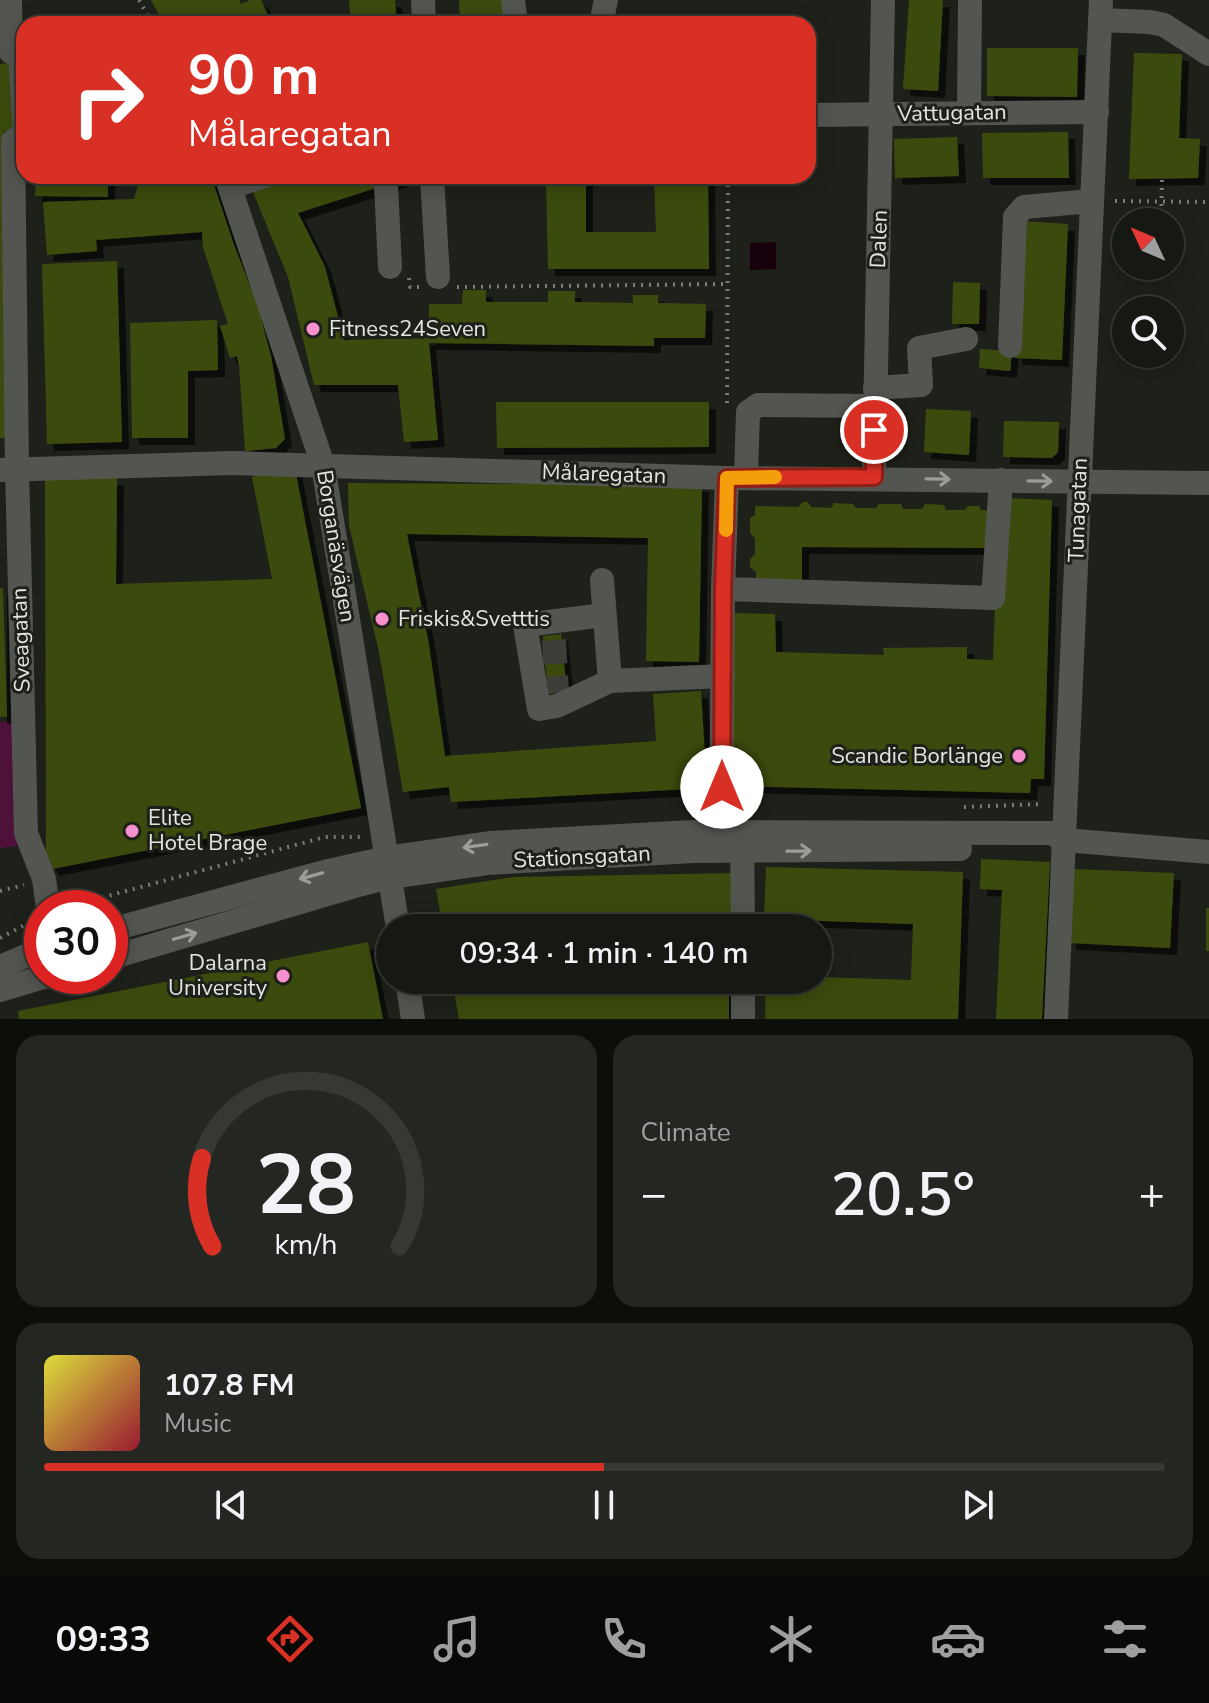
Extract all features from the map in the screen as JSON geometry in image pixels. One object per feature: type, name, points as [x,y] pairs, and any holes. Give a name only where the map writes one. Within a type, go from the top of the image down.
[{"type":"street","points":[[5,53],[10,0]]},
{"type":"street","name":"Dalen","points":[[874,477],[883,0]]},
{"type":"street","points":[[969,113],[970,0]]},
{"type":"street","points":[[1100,10],[1164,25],[1209,54]]},
{"type":"street","name":"Tunagatan","points":[[1056,1019],[1100,10]]},
{"type":"street","name":"Vattugatan","points":[[816,115],[1097,112]]},
{"type":"street","name":"Sveagatan","points":[[16,139],[13,141],[8,469],[26,833],[46,890]]},
{"type":"street","name":"Borganäsvägen","points":[[230,184],[323,465],[396,914]]},
{"type":"street","points":[[433,184],[440,283]]},
{"type":"street","points":[[386,185],[399,269]]},
{"type":"street","points":[[1010,346],[1015,217],[1024,207],[1092,201]]},
{"type":"street","points":[[741,914],[732,842],[723,676],[723,589],[748,412],[758,405],[874,397],[921,385],[919,348],[966,339]]},
{"type":"street","name":"Målaregatan","points":[[8,469],[232,463],[737,477],[1209,483]]},
{"type":"street","points":[[723,589],[993,598],[1001,480]]},
{"type":"street","points":[[602,580],[610,681]]},
{"type":"street","points":[[604,615],[525,625],[539,709],[610,681],[723,676]]},
{"type":"street","name":"Stationsgatan","points":[[128,925],[310,876],[732,842],[1050,848],[1064,840],[1209,852]]},
{"type":"street","name":"Stationsgatan","points":[[128,962],[388,868]]},
{"type":"street","points":[[0,967],[24,957]]},
{"type":"street","points":[[0,990],[24,988]]},
{"type":"street","points":[[409,994],[413,1019]]},
{"type":"street","points":[[743,994],[743,1019]]},
{"type":"path","points":[[1162,178],[1162,208]]},
{"type":"path","points":[[727,417],[728,184]]},
{"type":"path","points":[[1092,201],[1209,202]]},
{"type":"path","points":[[399,269],[410,287],[440,283],[727,284]]},
{"type":"path","points":[[0,938],[24,925]]},
{"type":"shaded area","points":[[776,242],[776,269],[750,270],[750,243]]},
{"type":"shaded area","points":[[24,720],[28,845],[0,848],[0,722]]},
{"type":"building","points":[[151,0],[239,0],[241,4],[261,0],[268,16],[160,16]]},
{"type":"building","points":[[349,0],[395,0],[396,16],[350,16]]},
{"type":"building","points":[[459,0],[506,0],[507,16],[460,16]]},
{"type":"building","points":[[909,0],[943,0],[938,91],[903,89]]},
{"type":"building","points":[[987,48],[1078,48],[1077,97],[987,96]]},
{"type":"building","points":[[1134,53],[1182,54],[1179,138],[1200,139],[1198,178],[1129,179]]},
{"type":"building","points":[[16,62],[16,130],[4,131],[7,438],[0,438],[0,64]]},
{"type":"building","points":[[1068,132],[1069,178],[983,178],[982,133]]},
{"type":"building","points":[[957,137],[959,176],[895,178],[894,139]]},
{"type":"building","points":[[36,184],[108,184],[108,197],[35,196]]},
{"type":"building","points":[[139,184],[214,184],[257,304],[271,356],[285,439],[276,448],[245,451],[239,365],[237,356],[230,358],[220,326],[228,324],[203,247],[202,232],[96,240],[97,251],[47,255],[43,202],[134,199]]},
{"type":"building","points":[[270,184],[389,184],[298,213],[325,267],[344,340],[429,338],[429,304],[462,304],[463,290],[486,290],[486,302],[548,302],[548,291],[575,291],[575,302],[633,303],[633,295],[658,295],[658,303],[706,304],[705,338],[654,338],[654,346],[429,343],[438,440],[404,442],[398,385],[314,385],[288,277],[252,190]]},
{"type":"building","points":[[546,184],[586,184],[586,232],[656,232],[654,184],[708,184],[709,269],[548,269]]},
{"type":"building","points":[[1021,221],[1068,224],[1062,360],[1015,358]]},
{"type":"building","points":[[117,261],[122,442],[47,444],[42,264]]},
{"type":"building","points":[[953,282],[980,283],[979,324],[952,324]]},
{"type":"building","points":[[217,320],[218,370],[188,371],[188,438],[132,438],[130,323]]},
{"type":"building","points":[[980,349],[1012,351],[1010,371],[979,368]]},
{"type":"building","points":[[496,402],[709,402],[709,447],[497,448]]},
{"type":"building","points":[[926,409],[971,411],[969,455],[924,452]]},
{"type":"building","points":[[1004,421],[1059,422],[1058,452],[1052,458],[1003,457]]},
{"type":"building","points":[[295,469],[361,808],[52,869],[46,857],[45,478],[117,478],[116,584],[272,579],[252,477]]},
{"type":"building","points":[[348,483],[702,485],[699,662],[646,661],[648,538],[407,534],[429,645],[445,756],[656,741],[653,694],[701,691],[707,788],[451,802],[449,787],[403,792],[379,652],[349,526]]},
{"type":"building","points":[[1008,498],[1052,500],[1044,779],[1031,779],[1030,793],[730,786],[729,613],[775,614],[776,652],[884,655],[883,648],[967,647],[967,659],[993,660],[995,604]]},
{"type":"building","points":[[808,502],[811,507],[831,508],[834,503],[853,504],[856,508],[901,504],[903,509],[922,509],[925,504],[944,505],[946,510],[979,506],[981,510],[994,511],[992,548],[802,547],[802,584],[756,583],[756,572],[750,567],[750,559],[755,554],[755,538],[750,533],[750,518],[755,515],[755,506],[798,507]]},
{"type":"building","points":[[0,588],[3,588],[7,717],[0,717]]},
{"type":"building","points":[[561,634],[567,692],[548,694],[543,636]]},
{"type":"building","points":[[981,859],[1050,862],[1042,1019],[996,1019],[1002,890],[980,889]]},
{"type":"building","points":[[766,867],[963,872],[958,1019],[765,1019],[766,994],[832,994],[832,977],[911,980],[913,924],[832,921],[832,914],[764,914]]},
{"type":"building","points":[[1073,869],[1174,873],[1170,948],[1069,943]]},
{"type":"building","points":[[736,873],[736,914],[440,914],[436,889],[514,877]]},
{"type":"building","points":[[1206,908],[1209,908],[1209,951],[1206,951]]},
{"type":"building","name":"Dalarna University","points":[[368,942],[383,1019],[19,1019],[18,1011],[104,994],[128,994],[128,989]]},
{"type":"building","points":[[455,994],[729,994],[729,1019],[459,1019]]},
{"type":"tunnel","points":[[554,640],[557,693]]},
{"type":"slow traffic","points":[[726,530],[727,478],[775,477]]},
{"type":"place","name":"Fitness24Seven","points":[[313,329]]},
{"type":"place","name":"Friskis&Svetttis","points":[[382,619]]},
{"type":"place","name":"Scandic Borlänge","points":[[1019,756]]},
{"type":"place","name":"Elite Hotel Brage","points":[[132,831]]},
{"type":"place","name":"Dalarna University","points":[[283,976]]},
{"type":"route","points":[[722,787],[727,478],[874,477],[874,430]]}]
